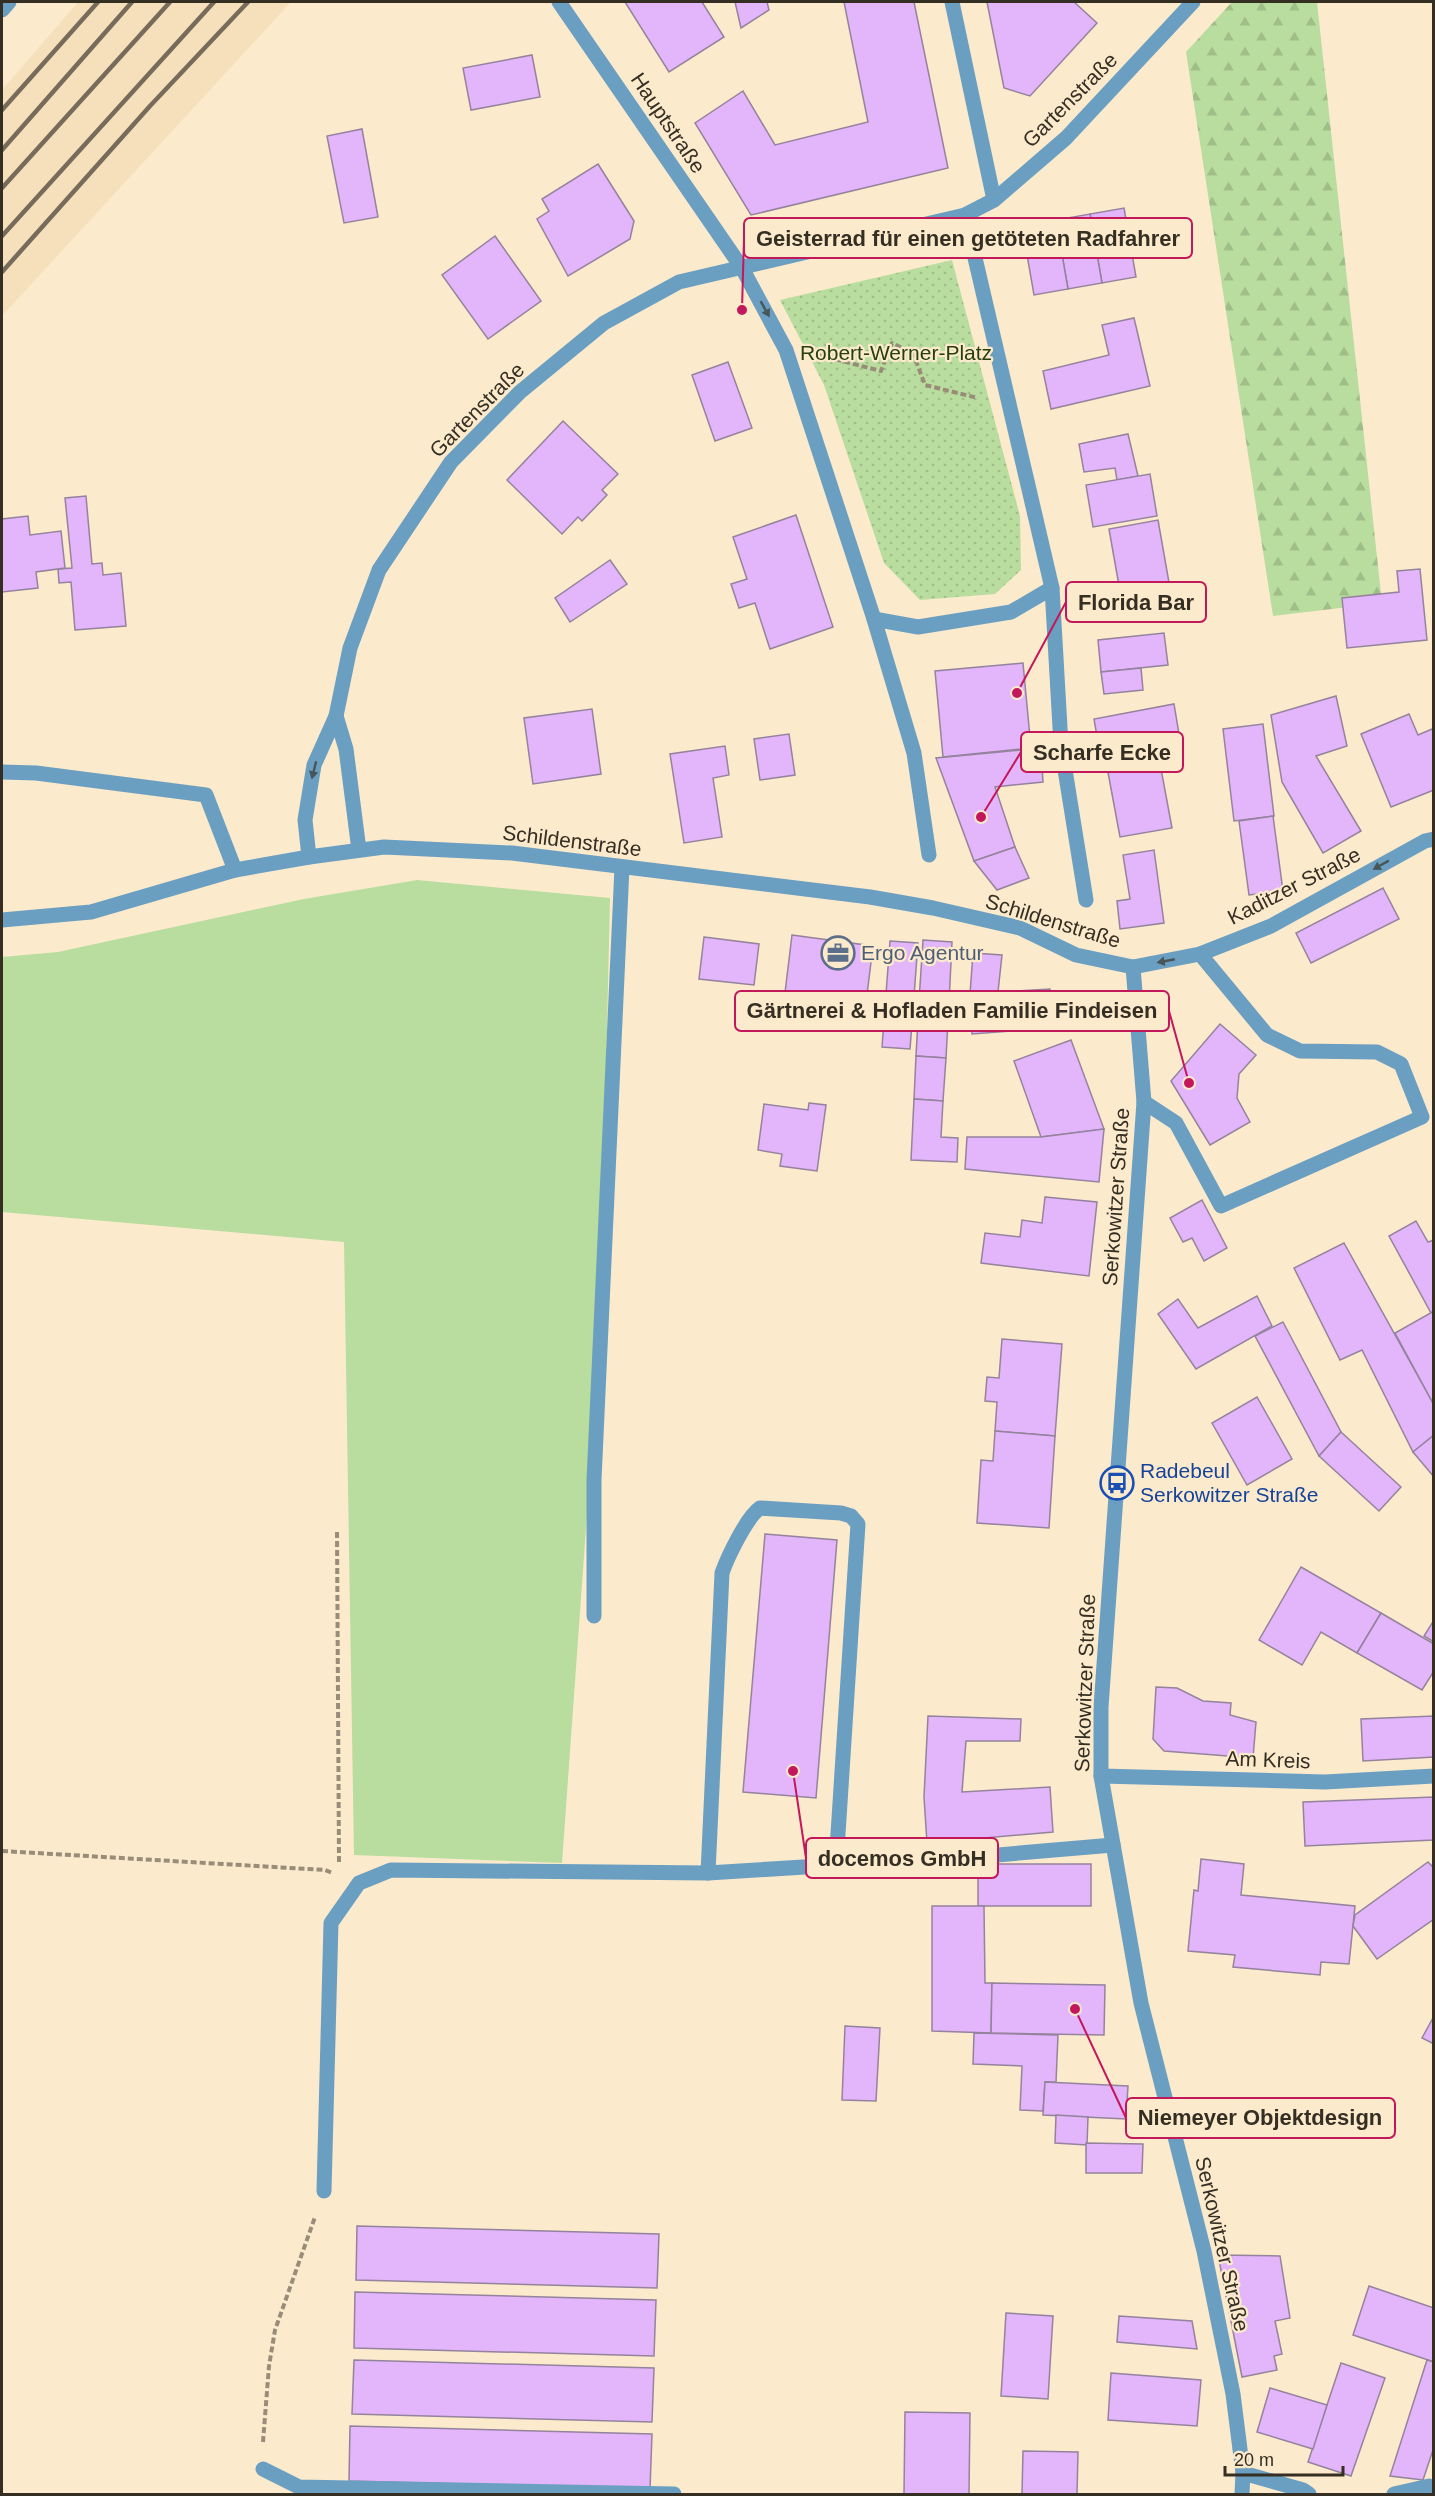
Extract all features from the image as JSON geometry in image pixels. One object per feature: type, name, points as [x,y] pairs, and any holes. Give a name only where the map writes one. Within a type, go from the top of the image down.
[{"type":"street","points":[[2,10],[9,2]]},
{"type":"street","name":"Hauptstraße","points":[[559,2],[742,268]]},
{"type":"street","points":[[951,2],[994,200]]},
{"type":"street","name":"Gartenstraße","points":[[965,215],[994,200],[1066,138],[1193,2]]},
{"type":"street","points":[[930,855],[914,753],[874,619],[786,350],[742,268],[965,215],[1052,588],[1061,745],[1086,900]]},
{"type":"street","name":"Gartenstraße","points":[[309,857],[304,820],[314,765],[336,716],[350,648],[379,570],[451,462],[520,392],[604,323],[679,282],[742,268]]},
{"type":"street","points":[[874,619],[918,627],[1011,612],[1052,588]]},
{"type":"street","name":"Gartenstraße","points":[[336,716],[346,749],[359,849]]},
{"type":"street","points":[[2,772],[36,773],[206,795],[235,870]]},
{"type":"street","name":"Kaditzer Straße","points":[[1133,967],[1200,954],[1271,926],[1425,841],[1434,839]]},
{"type":"street","name":"Schildenstraße","points":[[2,920],[92,912],[235,870],[359,849],[384,847],[512,853],[870,897],[933,908],[1020,928],[1076,954],[1133,967]]},
{"type":"street","points":[[594,1616],[594,1480],[622,867]]},
{"type":"street","points":[[1144,1102],[1176,1123],[1221,1206],[1422,1117],[1401,1064],[1377,1052],[1300,1051],[1268,1035],[1200,954]]},
{"type":"street","name":"Serkowitzer Straße","points":[[1133,967],[1144,1102],[1101,1707],[1101,1776],[1141,2003],[1204,2251],[1233,2394],[1243,2473],[1242,2494]]},
{"type":"street","points":[[708,1874],[722,1573],[727,1559],[752,1514],[760,1508],[841,1513],[851,1516],[858,1524],[836,1865]]},
{"type":"street","name":"Am Kreis","points":[[1101,1776],[1325,1782],[1434,1776]]},
{"type":"street","points":[[324,2191],[331,1923],[359,1883],[391,1870],[708,1874],[836,1865],[880,1865],[1113,1845]]},
{"type":"street","points":[[263,2469],[299,2487],[674,2494]]},
{"type":"street","points":[[1243,2473],[1309,2494]]},
{"type":"street","points":[[1394,2494],[1429,2486]]},
{"type":"path","points":[[786,350],[804,351],[881,371],[892,344],[913,352],[926,385],[1011,406]]},
{"type":"path","points":[[337,1532],[339,1875]]},
{"type":"path","points":[[2,1851],[325,1870],[359,1883]]},
{"type":"path","points":[[263,2469],[269,2366],[275,2330],[324,2191]]},
{"type":"shaded area","points":[[78,2],[291,2],[2,316],[2,90]]},
{"type":"green space","points":[[1232,2],[1317,2],[1382,603],[1273,616],[1186,52]]},
{"type":"green space","name":"Robert-Werner-Platz","points":[[952,260],[1020,516],[1021,570],[995,594],[920,600],[884,563],[824,385],[780,300]]},
{"type":"green space","points":[[417,880],[610,898],[600,1333],[562,1863],[354,1855],[344,1242],[2,1212],[2,957],[58,952],[304,899]]},
{"type":"building","points":[[625,2],[702,2],[724,37],[669,72]]},
{"type":"building","points":[[735,2],[767,2],[769,10],[741,28]]},
{"type":"building","points":[[844,2],[914,2],[948,168],[751,215],[695,123],[743,91],[775,145],[868,122]]},
{"type":"building","points":[[987,2],[1074,2],[1097,23],[1030,96],[1004,88]]},
{"type":"building","points":[[532,55],[540,97],[471,110],[463,68]]},
{"type":"building","points":[[362,129],[378,217],[344,223],[327,136]]},
{"type":"building","points":[[598,164],[634,221],[630,239],[568,276],[537,219],[549,211],[542,199]]},
{"type":"building","points":[[1124,208],[1136,277],[1102,283],[1090,214]]},
{"type":"building","points":[[1090,214],[1102,283],[1068,289],[1056,220]]},
{"type":"building","points":[[1056,220],[1068,289],[1034,295],[1022,226]]},
{"type":"building","points":[[495,236],[541,301],[488,339],[442,275]]},
{"type":"building","points":[[1134,318],[1150,386],[1051,409],[1043,371],[1109,355],[1102,325]]},
{"type":"building","points":[[728,362],[752,428],[715,441],[692,375]]},
{"type":"building","points":[[563,421],[618,474],[602,490],[607,495],[582,521],[578,517],[562,534],[507,480]]},
{"type":"building","points":[[1128,434],[1138,476],[1117,480],[1115,468],[1084,472],[1079,444]]},
{"type":"building","points":[[1150,474],[1157,516],[1093,527],[1086,485]]},
{"type":"building","points":[[86,496],[92,564],[102,563],[103,575],[121,573],[126,626],[75,630],[71,582],[59,583],[58,569],[72,568],[65,498]]},
{"type":"building","points":[[796,515],[833,627],[770,649],[755,603],[739,608],[731,584],[747,579],[733,537]]},
{"type":"building","points":[[28,516],[30,535],[61,531],[65,568],[36,572],[38,588],[2,592],[2,519]]},
{"type":"building","points":[[1158,520],[1171,594],[1122,603],[1109,529]]},
{"type":"building","points":[[610,560],[627,584],[570,622],[555,598]]},
{"type":"building","points":[[1420,569],[1427,640],[1347,648],[1342,598],[1399,592],[1397,571]]},
{"type":"building","points":[[1164,633],[1168,665],[1101,672],[1098,640]]},
{"type":"building","points":[[1023,663],[1031,748],[943,757],[935,671]]},
{"type":"building","points":[[1141,668],[1143,690],[1104,694],[1101,672]]},
{"type":"building","points":[[1336,696],[1347,746],[1316,756],[1361,831],[1323,853],[1282,782],[1271,715]]},
{"type":"building","points":[[1174,704],[1180,740],[1100,754],[1094,719]]},
{"type":"building","points":[[592,709],[601,774],[533,784],[524,718]]},
{"type":"building","points":[[1409,714],[1418,735],[1432,729],[1434,733],[1434,790],[1391,807],[1361,734]]},
{"type":"building","points":[[1263,724],[1274,816],[1234,821],[1223,729]]},
{"type":"building","points":[[789,734],[795,775],[760,780],[754,739]]},
{"type":"building","points":[[725,746],[729,775],[713,778],[722,837],[684,843],[670,754]]},
{"type":"building","points":[[1041,748],[1043,782],[995,787],[1015,847],[974,861],[936,758]]},
{"type":"building","points":[[1159,758],[1172,828],[1120,837],[1107,767]]},
{"type":"building","points":[[1273,816],[1283,891],[1249,895],[1239,821]]},
{"type":"building","points":[[1015,847],[1029,878],[997,890],[974,861]]},
{"type":"building","points":[[1154,850],[1164,923],[1120,929],[1117,901],[1130,899],[1123,855]]},
{"type":"building","points":[[1383,888],[1399,919],[1311,963],[1296,933]]},
{"type":"building","points":[[792,935],[873,946],[864,1019],[783,1009]]},
{"type":"building","points":[[704,937],[759,944],[754,985],[699,979]]},
{"type":"building","points":[[923,940],[952,942],[949,1003],[919,1001]]},
{"type":"building","points":[[890,941],[918,943],[910,1049],[882,1047]]},
{"type":"building","points":[[973,953],[1002,955],[998,992],[1050,989],[1052,1028],[972,1034],[970,994]]},
{"type":"building","points":[[919,1001],[949,1003],[946,1058],[916,1056]]},
{"type":"building","points":[[1220,1024],[1256,1055],[1239,1074],[1237,1098],[1250,1122],[1210,1145],[1171,1081]]},
{"type":"building","points":[[1071,1040],[1104,1129],[1041,1137],[1014,1061]]},
{"type":"building","points":[[916,1056],[946,1058],[943,1101],[914,1099]]},
{"type":"building","points":[[914,1099],[943,1101],[941,1137],[958,1138],[957,1162],[911,1160]]},
{"type":"building","points":[[809,1103],[826,1105],[817,1171],[780,1166],[782,1154],[758,1150],[764,1104],[808,1110]]},
{"type":"building","points":[[1104,1129],[1099,1182],[965,1169],[967,1137],[1041,1137]]},
{"type":"building","points":[[1045,1197],[1097,1202],[1089,1276],[981,1263],[985,1233],[1020,1237],[1022,1220],[1042,1223]]},
{"type":"building","points":[[1202,1200],[1227,1248],[1204,1261],[1192,1238],[1183,1242],[1170,1218]]},
{"type":"building","points":[[1416,1221],[1428,1242],[1434,1240],[1434,1311],[1431,1313],[1389,1236]]},
{"type":"building","points":[[1344,1243],[1434,1405],[1434,1435],[1413,1452],[1362,1350],[1340,1360],[1294,1268]]},
{"type":"building","points":[[1257,1296],[1272,1326],[1196,1369],[1158,1314],[1178,1299],[1198,1328]]},
{"type":"building","points":[[1434,1311],[1434,1405],[1395,1333]]},
{"type":"building","points":[[1283,1322],[1341,1432],[1319,1456],[1255,1336]]},
{"type":"building","points":[[1002,1339],[1062,1344],[1055,1436],[995,1431],[997,1402],[985,1401],[987,1377],[999,1378]]},
{"type":"building","points":[[1257,1397],[1292,1459],[1247,1485],[1212,1423]]},
{"type":"building","points":[[995,1431],[1055,1436],[1049,1528],[977,1523],[981,1460],[993,1461]]},
{"type":"building","points":[[1341,1432],[1401,1487],[1379,1511],[1319,1456]]},
{"type":"building","points":[[1434,1435],[1434,1477],[1413,1452]]},
{"type":"building","points":[[765,1534],[837,1540],[816,1798],[743,1792]]},
{"type":"building","points":[[1301,1567],[1381,1613],[1357,1653],[1321,1632],[1302,1665],[1259,1640]]},
{"type":"building","points":[[1381,1613],[1434,1644],[1434,1671],[1422,1690],[1357,1653]]},
{"type":"building","points":[[1434,1620],[1434,1642],[1424,1636]]},
{"type":"building","points":[[1156,1687],[1177,1688],[1203,1701],[1231,1703],[1230,1715],[1256,1722],[1253,1758],[1164,1751],[1153,1739]]},
{"type":"building","points":[[928,1716],[1021,1719],[1020,1741],[966,1741],[962,1792],[1050,1787],[1053,1832],[927,1843],[924,1797]]},
{"type":"building","points":[[1434,1716],[1434,1757],[1363,1761],[1361,1719]]},
{"type":"building","points":[[1434,1797],[1434,1840],[1305,1846],[1303,1802]]},
{"type":"building","points":[[1201,1859],[1244,1864],[1241,1895],[1355,1906],[1349,1964],[1321,1962],[1320,1975],[1233,1967],[1235,1955],[1188,1951],[1194,1890],[1198,1891]]},
{"type":"building","points":[[1428,1862],[1434,1868],[1434,1919],[1377,1959],[1353,1926],[1355,1915]]},
{"type":"building","points":[[978,1864],[1091,1864],[1091,1906],[978,1906]]},
{"type":"building","points":[[932,1906],[984,1906],[985,1983],[992,1983],[991,2033],[932,2031]]},
{"type":"building","points":[[992,1983],[1105,1985],[1104,2035],[991,2033]]},
{"type":"building","points":[[1434,2016],[1434,2044],[1422,2038]]},
{"type":"building","points":[[845,2026],[880,2028],[876,2101],[842,2100]]},
{"type":"building","points":[[974,2033],[1058,2035],[1056,2082],[1045,2082],[1043,2111],[1020,2110],[1022,2066],[973,2064]]},
{"type":"building","points":[[1045,2082],[1128,2086],[1126,2119],[1043,2115]]},
{"type":"building","points":[[1056,2115],[1088,2117],[1087,2145],[1055,2143]]},
{"type":"building","points":[[1086,2143],[1143,2144],[1142,2173],[1086,2173]]},
{"type":"building","points":[[357,2226],[659,2234],[657,2288],[356,2280]]},
{"type":"building","points":[[1218,2255],[1280,2256],[1290,2318],[1275,2321],[1282,2354],[1274,2356],[1277,2370],[1242,2377]]},
{"type":"building","points":[[1369,2286],[1434,2308],[1434,2362],[1353,2335]]},
{"type":"building","points":[[355,2292],[656,2300],[654,2356],[354,2348]]},
{"type":"building","points":[[1006,2313],[1053,2316],[1048,2399],[1001,2396]]},
{"type":"building","points":[[1119,2316],[1192,2321],[1197,2349],[1117,2342]]},
{"type":"building","points":[[354,2360],[654,2368],[652,2422],[352,2414]]},
{"type":"building","points":[[1427,2360],[1434,2362],[1434,2447],[1423,2480],[1390,2476]]},
{"type":"building","points":[[1341,2363],[1385,2378],[1351,2476],[1308,2462]]},
{"type":"building","points":[[1111,2373],[1201,2380],[1197,2426],[1108,2420]]},
{"type":"building","points":[[1270,2388],[1327,2405],[1313,2449],[1257,2432]]},
{"type":"building","points":[[905,2412],[970,2413],[969,2494],[904,2494]]},
{"type":"building","points":[[350,2426],[652,2434],[650,2489],[349,2481]]},
{"type":"building","points":[[1023,2451],[1078,2452],[1077,2494],[1022,2494]]},
{"type":"railway","points":[[2,110],[98,2]]},
{"type":"railway","points":[[2,150],[132,2]]},
{"type":"railway","points":[[2,188],[170,2]]},
{"type":"railway","points":[[2,236],[214,2]]},
{"type":"railway","points":[[2,272],[150,106],[248,2]]},
{"type":"place","name":"Geisterrad für einen getöteten Radfahrer","points":[[742,310]]},
{"type":"place","name":"Florida Bar","points":[[1017,693]]},
{"type":"place","name":"Scharfe Ecke","points":[[981,817]]},
{"type":"place","name":"Ergo Agentur","points":[[838,953]]},
{"type":"place","name":"Gärtnerei & Hofladen Familie Findeisen","points":[[1189,1083]]},
{"type":"place","name":"Radebeul Serkowitzer Straße","points":[[1117,1483]]},
{"type":"place","name":"docemos GmbH","points":[[793,1771]]},
{"type":"place","name":"Niemeyer Objektdesign","points":[[1075,2009]]}]
